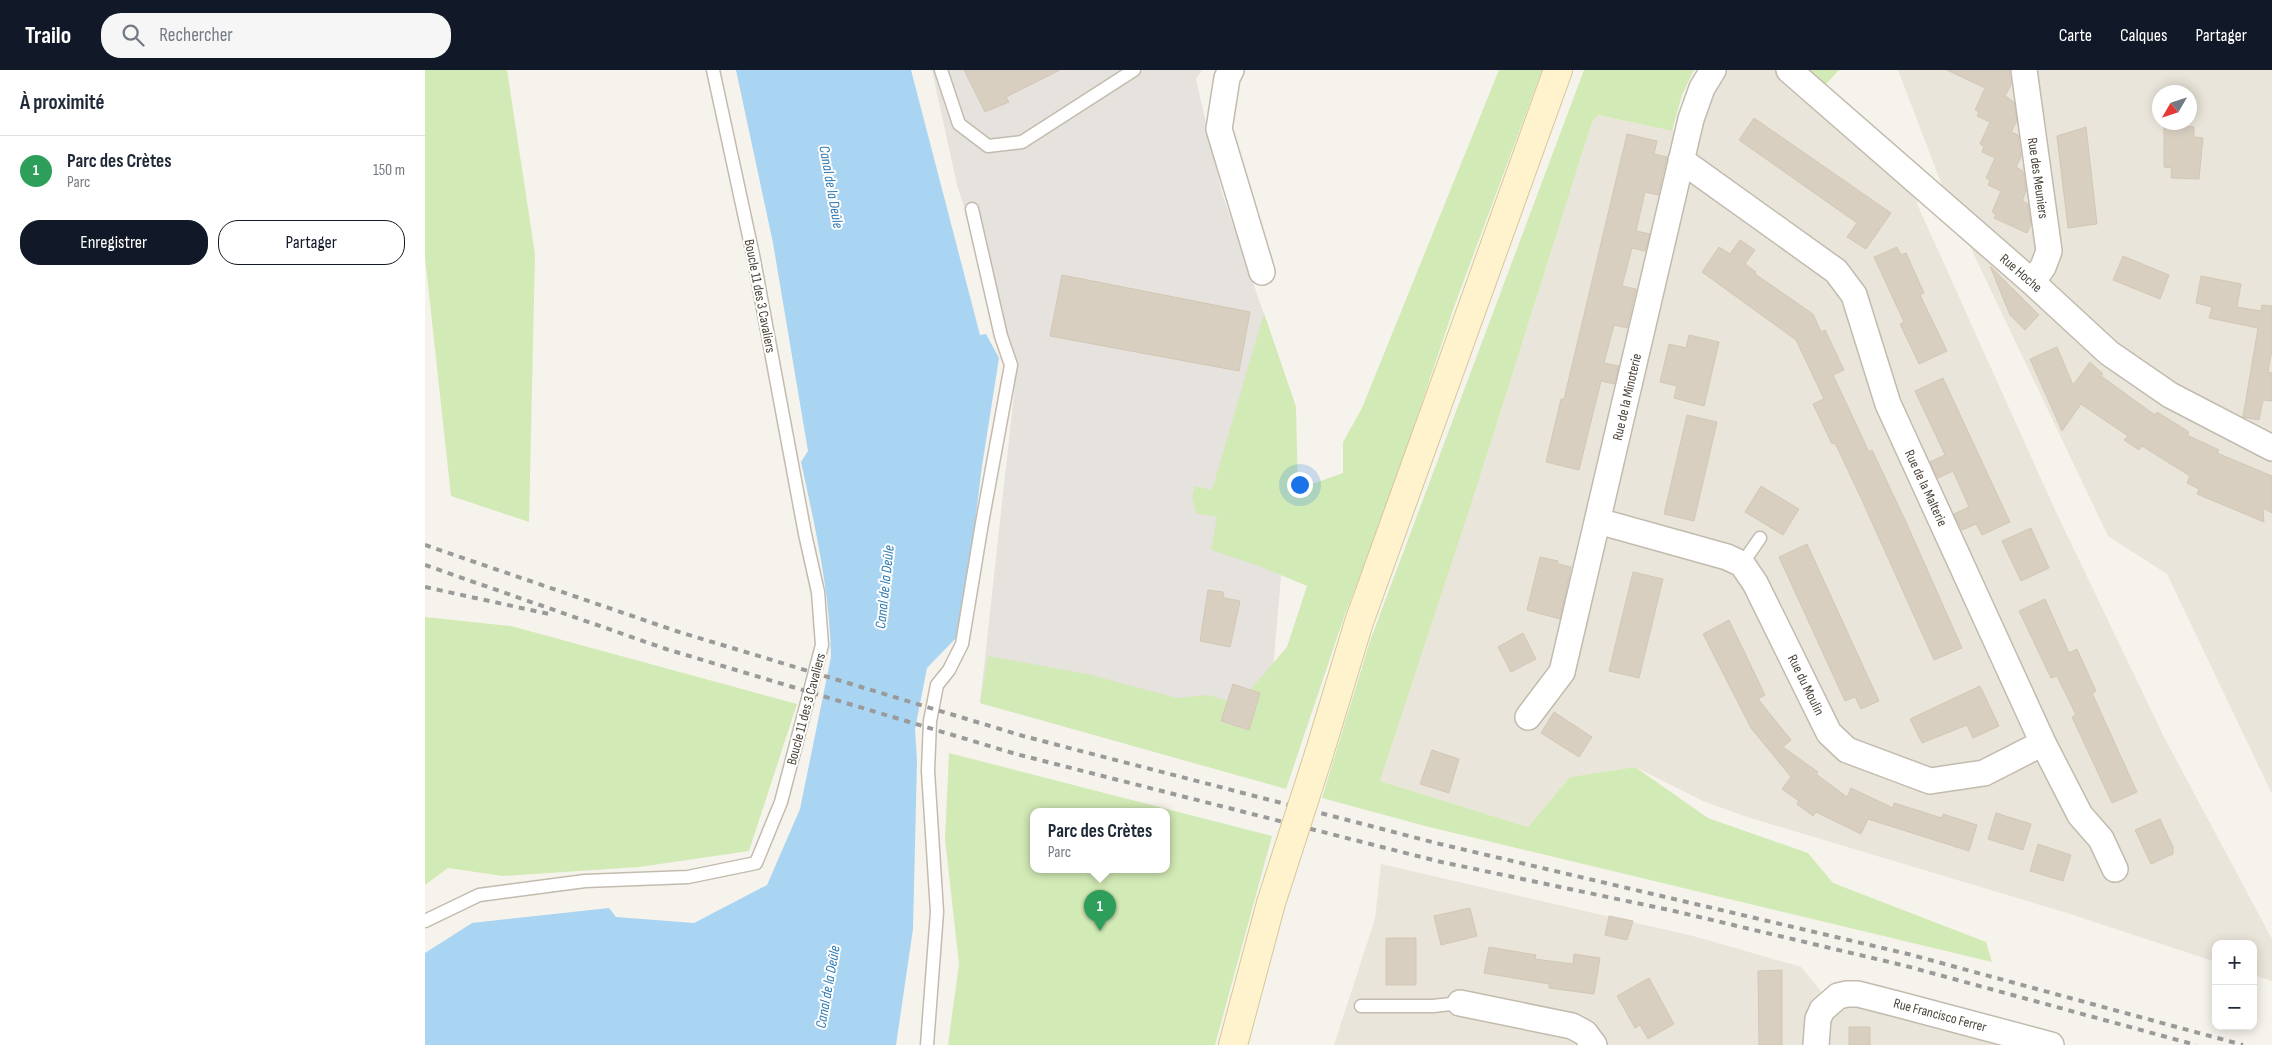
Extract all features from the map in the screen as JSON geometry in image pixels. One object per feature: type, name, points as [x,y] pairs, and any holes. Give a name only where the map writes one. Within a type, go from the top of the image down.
[{"type":"main road","points":[[1233,1045],[1271,903],[1359,622],[1558,70]]},
{"type":"street","points":[[1231,70],[1227,78],[1219,129],[1262,272]]},
{"type":"street","name":"Rue de la Minoterie","points":[[1528,717],[1563,672],[1691,119],[1703,88],[1713,70]]},
{"type":"street","name":"Rue Hoche","points":[[1789,70],[2032,282],[2109,353],[2149,382],[2272,448]]},
{"type":"street","name":"Rue des Meuniers","points":[[2024,70],[2049,251],[2043,267],[2032,282]]},
{"type":"street","name":"Rue de la Malterie","points":[[1681,160],[1836,271],[1854,295],[1888,404],[2043,743],[2080,815],[2101,839],[2115,869]]},
{"type":"street","points":[[1598,521],[1727,557],[1742,564]]},
{"type":"street","name":"Rue du Moulin","points":[[1742,564],[1755,582],[1829,733],[1847,750],[1930,781],[1984,773],[2043,743]]},
{"type":"street","name":"Rue Francisco Ferrer","points":[[1817,1045],[1818,1019],[1822,1010],[1838,996],[1858,994],[2051,1045]]},
{"type":"street","points":[[1460,1003],[1572,1026],[1585,1033],[1593,1045]]},
{"type":"lane","name":"Boucle 11 des 3 Cavaliers","points":[[425,921],[479,896],[585,881],[688,877],[756,863],[781,802],[822,644],[818,592],[805,534],[753,255],[713,70]]},
{"type":"lane","points":[[941,70],[959,124],[988,146],[1022,142],[1134,70]]},
{"type":"lane","points":[[927,1045],[937,912],[928,771],[930,721],[937,684],[949,670],[962,644],[1011,365],[1001,336],[972,209]]},
{"type":"lane","points":[[1742,564],[1761,538]]},
{"type":"lane","points":[[1361,1006],[1433,1006],[1460,1003]]},
{"type":"shaded area","points":[[932,70],[1202,70],[1196,79],[1222,193],[1296,407],[1263,782],[980,703],[1017,367],[957,185]]},
{"type":"shaded area","points":[[1717,70],[1789,70],[1909,175],[1918,206],[2056,512],[2164,737],[2272,939],[2272,981],[2257,976],[2257,940],[2212,940],[2212,961],[2067,913],[1747,817],[1703,801],[1635,767],[1570,777],[1528,827],[1380,781],[1479,480],[1592,122],[1597,115],[1672,131],[1691,119]]},
{"type":"shaded area","points":[[1898,70],[2272,70],[2272,794],[2167,574],[2108,536],[1946,196]]},
{"type":"shaded area","points":[[1381,864],[1697,937],[1801,967],[1830,1002],[1838,996],[2051,1045],[1334,1045],[1375,919]]},
{"type":"green space","points":[[425,70],[507,70],[535,254],[529,522],[451,496],[425,257]]},
{"type":"green space","points":[[1499,70],[1542,70],[1454,307],[1391,495],[1344,617],[1286,789],[980,703],[988,656],[1087,674],[1177,698],[1208,695],[1228,701],[1221,722],[1249,730],[1260,693],[1250,690],[1287,647],[1307,586],[1259,566],[1211,550],[1217,517],[1196,513],[1192,498],[1195,486],[1212,490],[1264,313],[1296,407],[1298,489],[1343,473],[1343,442],[1362,408]]},
{"type":"green space","points":[[1584,70],[1694,70],[1682,95],[1672,131],[1598,115],[1592,122],[1479,480],[1380,781],[1528,827],[1570,777],[1635,767],[1708,818],[1808,853],[1833,883],[1986,942],[1992,962],[1429,827],[1322,798],[1370,641]]},
{"type":"green space","points":[[1810,70],[1839,70],[1826,84]]},
{"type":"green space","points":[[425,617],[511,626],[797,704],[749,851],[639,867],[503,876],[448,868],[425,885]]},
{"type":"green space","points":[[949,753],[1163,808],[1030,808],[1030,873],[1170,873],[1170,810],[1272,836],[1215,1045],[948,1045],[959,964],[945,839]]},
{"type":"water","name":"Canal de la Deûle","points":[[736,70],[911,70],[980,335],[986,334],[999,358],[982,466],[969,571],[956,638],[927,668],[915,729],[917,761],[913,929],[896,1045],[425,1045],[425,953],[472,923],[609,908],[616,917],[694,923],[767,885],[800,809],[831,657],[828,608],[821,559],[801,462],[808,451],[773,243]]},
{"type":"building","points":[[964,70],[1060,70],[1006,97],[1009,102],[985,112]]},
{"type":"building","points":[[1947,70],[2009,70],[2011,85],[2005,96],[2014,102],[2017,121],[2011,132],[2018,135],[2021,157],[2016,167],[2023,171],[2026,191],[2022,201],[2028,204],[2031,224],[2027,233],[1994,218],[1996,214],[1992,212],[2001,191],[1988,185],[1990,180],[1986,178],[1995,158],[1982,152],[1984,146],[1980,144],[1990,122],[1977,116],[1979,112],[1975,110],[1985,88]]},
{"type":"building","points":[[1754,118],[1891,213],[1866,249],[1847,237],[1857,223],[1739,140]]},
{"type":"building","points":[[2086,127],[2097,224],[2068,228],[2057,136]]},
{"type":"building","points":[[2164,130],[2194,130],[2194,137],[2203,138],[2199,179],[2171,178],[2172,168],[2164,167]]},
{"type":"building","points":[[1627,134],[1657,141],[1654,154],[1667,157],[1658,195],[1645,192],[1636,231],[1650,234],[1645,251],[1632,248],[1622,286],[1636,289],[1627,328],[1614,325],[1604,363],[1619,366],[1614,384],[1601,381],[1579,470],[1546,462],[1561,399],[1564,399]]},
{"type":"building","points":[[1740,240],[1755,250],[1745,264],[1756,272],[1755,274],[1813,314],[1821,332],[1825,330],[1844,370],[1833,375],[1869,452],[1872,450],[1962,648],[1934,660],[1861,498],[1835,443],[1832,444],[1813,404],[1824,399],[1796,340],[1702,272],[1719,247],[1730,254]]},
{"type":"building","points":[[1897,247],[1901,255],[1906,253],[1924,293],[1920,295],[1947,351],[1919,364],[1900,324],[1904,322],[1874,257]]},
{"type":"building","points":[[2123,256],[2169,275],[2160,299],[2113,280]]},
{"type":"building","points":[[1990,266],[2039,315],[2025,330],[2010,315]]},
{"type":"building","points":[[1062,275],[1250,312],[1239,371],[1050,336]]},
{"type":"building","points":[[2201,276],[2241,284],[2237,307],[2261,311],[2262,305],[2272,306],[2272,350],[2268,372],[2272,373],[2272,401],[2263,400],[2259,420],[2243,417],[2258,328],[2209,318],[2212,307],[2196,303]]},
{"type":"building","points":[[1689,335],[1719,342],[1704,406],[1674,398],[1677,386],[1660,382],[1669,344],[1686,348]]},
{"type":"building","points":[[2057,347],[2073,385],[2090,362],[2103,374],[2101,376],[2155,415],[2157,412],[2189,432],[2187,435],[2219,450],[2217,453],[2272,476],[2272,513],[2263,508],[2264,522],[2197,494],[2199,489],[2187,483],[2190,476],[2142,446],[2139,450],[2124,440],[2128,436],[2081,404],[2062,431],[2030,359]]},
{"type":"building","points":[[1943,378],[2010,522],[1982,535],[1976,524],[1962,530],[1954,514],[1969,507],[1953,471],[1938,478],[1930,462],[1945,455],[1915,391]]},
{"type":"building","points":[[1687,415],[1717,422],[1694,521],[1664,514]]},
{"type":"building","points":[[1761,486],[1799,509],[1783,535],[1745,512]]},
{"type":"building","points":[[2031,528],[2049,568],[2021,581],[2002,541]]},
{"type":"building","points":[[1807,544],[1879,701],[1861,709],[1855,697],[1845,701],[1779,557]]},
{"type":"building","points":[[1540,557],[1558,561],[1558,564],[1571,567],[1560,619],[1527,610]]},
{"type":"building","points":[[1633,572],[1663,579],[1639,678],[1609,671]]},
{"type":"building","points":[[1208,590],[1223,592],[1224,598],[1240,601],[1230,647],[1200,641]]},
{"type":"building","points":[[2045,599],[2069,653],[2077,649],[2096,691],[2092,693],[2137,792],[2112,803],[2072,717],[2076,715],[2057,676],[2051,678],[2019,611]]},
{"type":"building","points":[[1729,620],[1765,695],[1758,699],[1791,740],[1783,747],[1818,772],[1816,774],[1847,797],[1851,788],[1893,808],[1894,803],[1942,818],[1943,814],[1977,825],[1969,851],[1868,819],[1861,834],[1816,812],[1813,816],[1797,804],[1799,801],[1782,789],[1791,777],[1751,728],[1703,634]]},
{"type":"building","points":[[1523,633],[1536,659],[1511,672],[1498,647]]},
{"type":"building","points":[[1233,684],[1260,693],[1249,730],[1221,721]]},
{"type":"building","points":[[1980,686],[1999,726],[1973,738],[1967,725],[1922,743],[1910,719]]},
{"type":"building","points":[[1554,712],[1592,737],[1579,757],[1541,733]]},
{"type":"building","points":[[1432,750],[1459,759],[1449,793],[1420,784]]},
{"type":"building","points":[[1996,813],[2031,824],[2023,850],[1988,839]]},
{"type":"building","points":[[2160,819],[2173,847],[2173,854],[2151,864],[2135,830]]},
{"type":"building","points":[[2038,844],[2071,855],[2063,881],[2030,871]]},
{"type":"building","points":[[1470,908],[1477,936],[1441,945],[1434,916]]},
{"type":"building","points":[[1609,916],[1633,921],[1627,940],[1605,935]]},
{"type":"building","points":[[1386,938],[1416,938],[1416,985],[1386,985]]},
{"type":"building","points":[[1489,947],[1536,955],[1535,959],[1573,964],[1574,954],[1600,958],[1594,994],[1549,988],[1549,984],[1484,973]]},
{"type":"building","points":[[1782,970],[1782,1045],[1759,1045],[1758,971]]},
{"type":"building","points":[[1649,978],[1674,1024],[1648,1039],[1640,1025],[1635,1028],[1617,996]]},
{"type":"building","points":[[1849,1027],[1870,1027],[1870,1045],[1849,1045]]},
{"type":"railway","points":[[425,545],[676,631],[1023,736],[1440,844],[1908,954],[2243,1045]]},
{"type":"railway","points":[[425,565],[666,649],[1016,754],[1437,861],[1674,911],[1906,966],[2196,1045]]},
{"type":"railway","points":[[425,587],[549,614]]},
{"type":"place","name":"Parc des Crètes","points":[[1100,931]]}]
